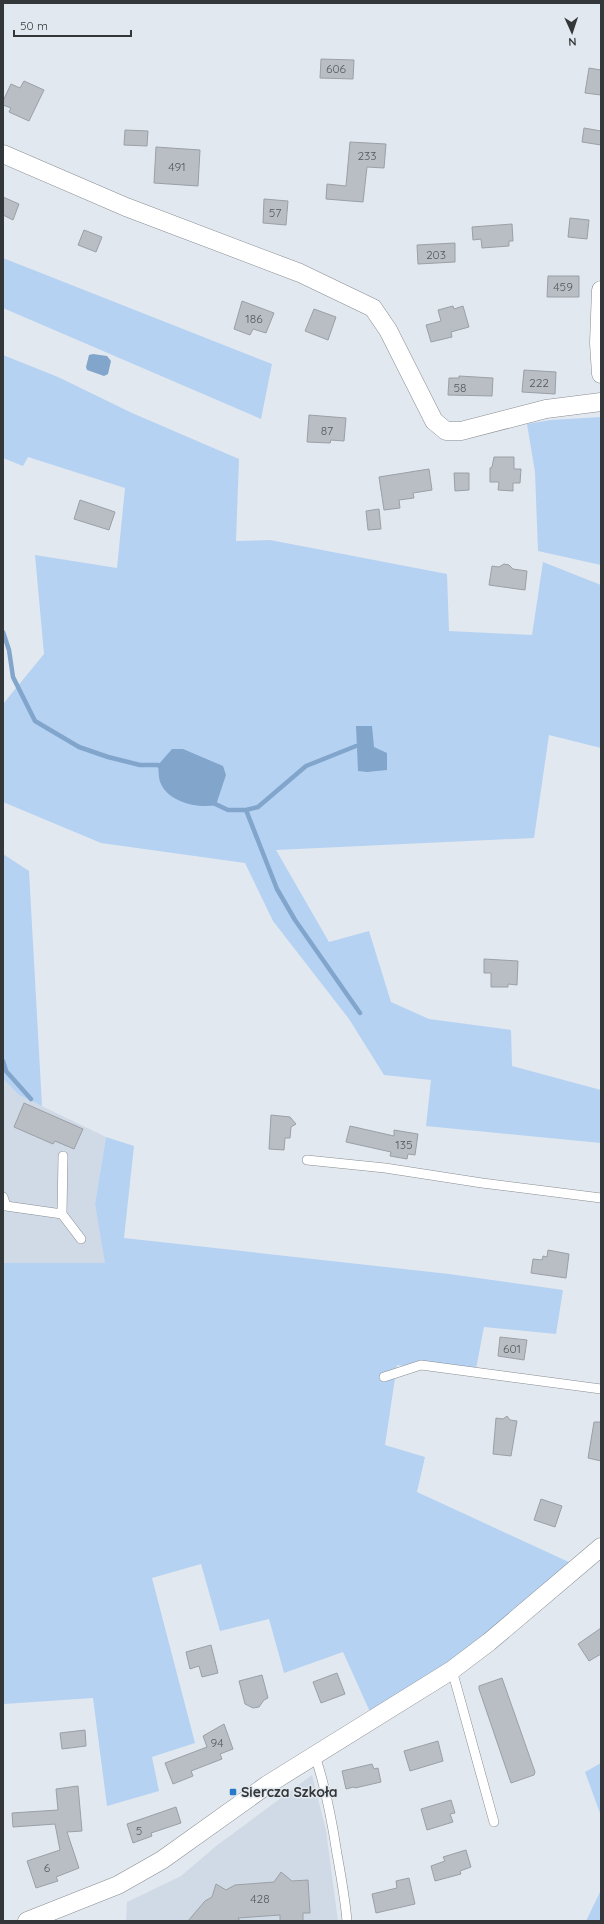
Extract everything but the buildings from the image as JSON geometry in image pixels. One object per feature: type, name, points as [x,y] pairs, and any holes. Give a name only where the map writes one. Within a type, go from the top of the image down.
[{"type":"street","points":[[3,154],[126,207],[300,273],[373,308],[388,330],[434,421],[446,431],[462,431],[546,409],[601,402]]},
{"type":"street","points":[[601,290],[599,350],[601,374]]},
{"type":"street","points":[[27,1921],[102,1892],[140,1874],[162,1860],[266,1785],[452,1670],[489,1642],[601,1547]]},
{"type":"lane","points":[[63,1156],[62,1214],[81,1240]]},
{"type":"lane","points":[[306,1160],[385,1168],[482,1183],[601,1198]]},
{"type":"lane","points":[[4,1203],[62,1214]]},
{"type":"lane","points":[[384,1377],[421,1365],[601,1390]]},
{"type":"lane","points":[[452,1670],[494,1822]]},
{"type":"lane","points":[[314,1756],[324,1783],[347,1921]]},
{"type":"shaded area","points":[[3,258],[272,364],[261,419],[3,308]]},
{"type":"shaded area","points":[[93,354],[107,356],[111,361],[108,374],[104,376],[87,370],[86,367],[89,355]]},
{"type":"shaded area","points":[[3,355],[58,377],[132,413],[239,459],[236,541],[270,540],[447,574],[449,631],[532,635],[543,562],[601,585],[601,748],[549,735],[534,838],[276,850],[329,942],[369,931],[391,1002],[429,1019],[511,1030],[512,1066],[601,1090],[601,1143],[426,1126],[431,1080],[384,1075],[349,1019],[273,921],[245,863],[101,843],[3,802],[3,704],[44,654],[35,555],[117,568],[125,488],[28,457],[23,466],[3,458]]},
{"type":"shaded area","points":[[601,417],[601,565],[538,551],[535,472],[527,424],[551,420]]},
{"type":"shaded area","points":[[356,726],[372,726],[374,747],[387,753],[387,770],[367,772],[358,771]]},
{"type":"shaded area","points":[[172,749],[183,749],[223,766],[226,775],[216,805],[201,806],[185,803],[177,800],[165,790],[160,782],[158,765]]},
{"type":"shaded area","points":[[3,854],[29,871],[42,1106],[19,1095],[3,1079]]},
{"type":"shaded area","points":[[3,1079],[19,1095],[106,1137],[95,1204],[106,1263],[3,1263]]},
{"type":"shaded area","points":[[106,1137],[134,1146],[124,1238],[449,1274],[563,1290],[556,1334],[484,1327],[475,1374],[397,1365],[385,1445],[425,1457],[417,1492],[571,1563],[490,1637],[371,1714],[343,1652],[284,1673],[269,1619],[220,1631],[201,1564],[152,1578],[195,1743],[152,1757],[159,1791],[107,1806],[93,1698],[4,1704],[3,1697],[3,1263],[105,1263],[95,1204]]},
{"type":"shaded area","points":[[601,1763],[601,1816],[585,1772]]},
{"type":"shaded area","points":[[312,1775],[326,1830],[338,1921],[126,1921],[127,1902],[181,1876],[216,1846]]},
{"type":"shaded area","points":[[601,1890],[601,1921],[586,1921]]},
{"type":"waterway","points":[[3,632],[9,650],[13,677],[35,721],[79,747],[108,757],[140,765],[158,765],[163,768]]},
{"type":"waterway","points":[[211,802],[228,810],[246,810],[258,807],[306,766],[356,746]]},
{"type":"waterway","points":[[246,810],[277,889],[295,920],[360,1013]]},
{"type":"waterway","points":[[3,1061],[6,1071],[31,1099]]},
{"type":"place","name":"Siercza Szkoła","points":[[233,1792]]}]
